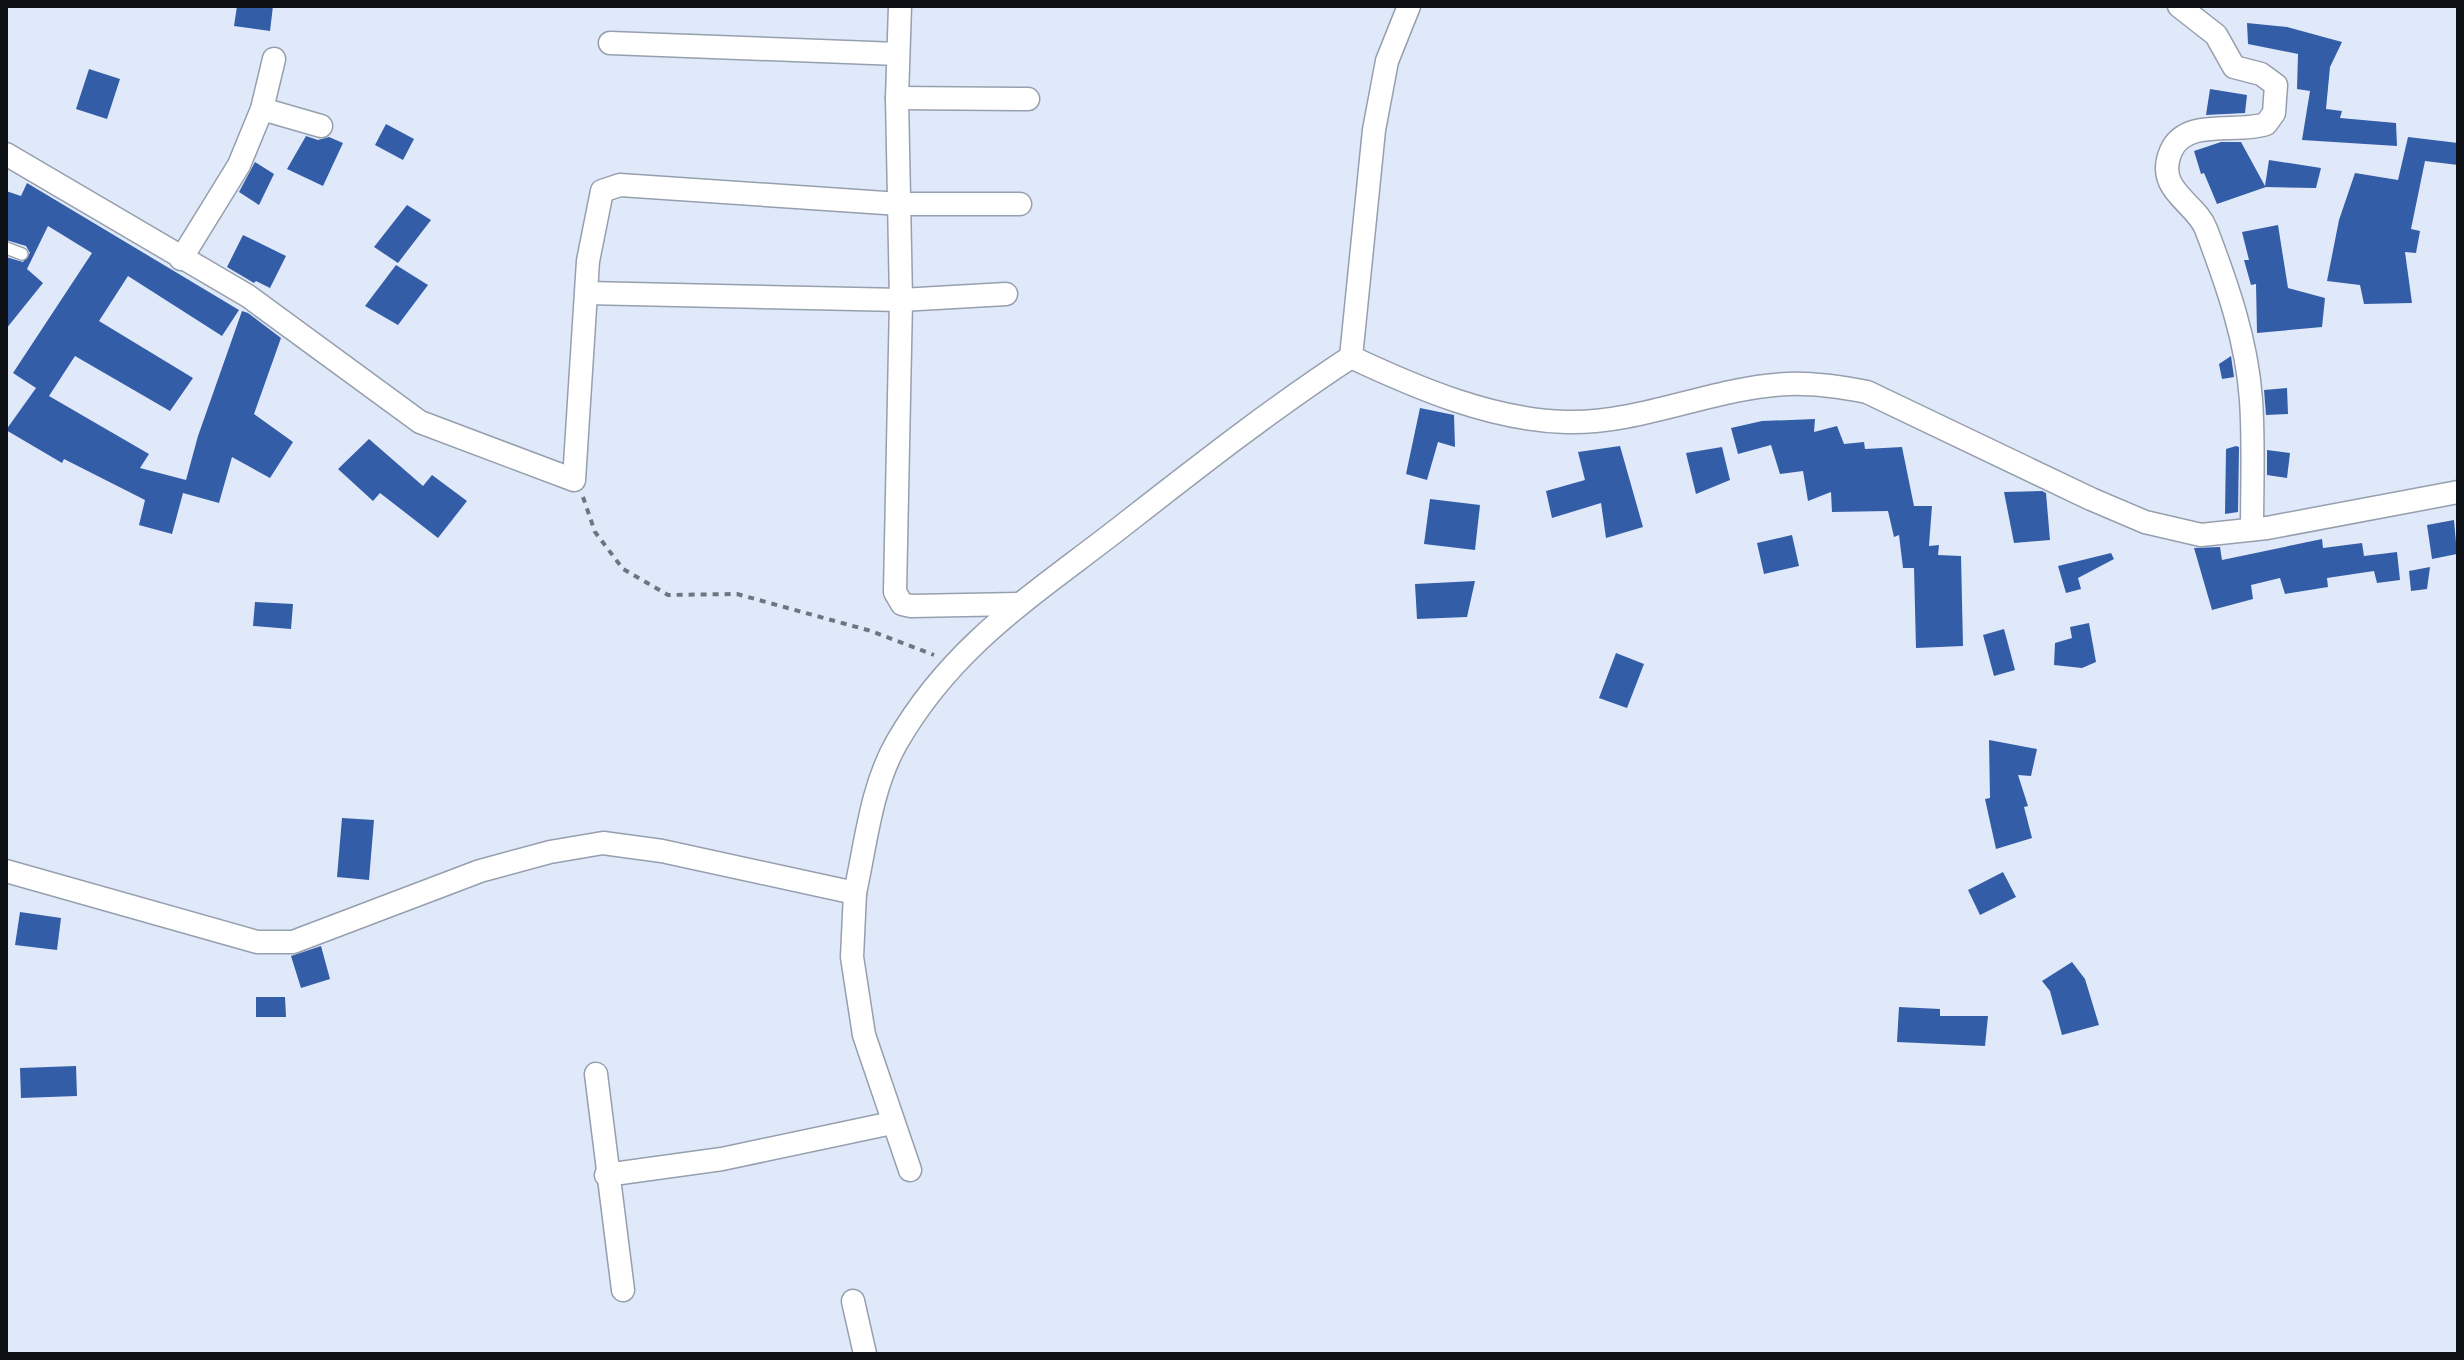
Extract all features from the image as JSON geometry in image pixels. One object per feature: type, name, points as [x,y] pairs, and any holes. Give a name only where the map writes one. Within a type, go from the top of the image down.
[{"type":"street","points":[[900,6],[897,98],[901,300],[897,598],[911,606],[1020,604]]},
{"type":"street","points":[[1351,357],[1374,130],[1387,61],[1409,6]]},
{"type":"street","points":[[2179,6],[2216,35],[2234,67],[2261,74],[2276,85],[2274,113],[2266,124],[2188,134],[2172,148],[2167,164],[2172,187],[2182,203],[2202,218],[2238,322],[2251,399],[2252,529]]},
{"type":"street","points":[[610,43],[898,54]]},
{"type":"street","points":[[181,259],[239,165],[262,109],[274,59]]},
{"type":"street","points":[[897,98],[1028,99]]},
{"type":"street","points":[[262,109],[321,126]]},
{"type":"street","points":[[6,154],[248,296],[420,422],[574,480],[587,293],[598,202],[602,191],[610,186],[900,204],[1020,204]]},
{"type":"street","points":[[587,293],[901,300],[1006,294]]},
{"type":"street","points":[[1351,357],[1501,415],[1568,422],[1641,414],[1786,384],[1841,387],[1867,392],[2145,522],[2201,535],[2252,529],[2458,492]]},
{"type":"street","points":[[910,1170],[864,1035],[852,957],[855,893],[881,774],[897,741],[952,663],[1020,604],[1276,406],[1351,357]]},
{"type":"street","points":[[6,871],[257,942],[293,942],[480,871],[550,852],[603,843],[662,851],[855,893]]},
{"type":"street","points":[[596,1074],[606,1175],[623,1290]]},
{"type":"street","points":[[606,1175],[722,1159],[892,1123]]},
{"type":"street","points":[[853,1301],[865,1354]]},
{"type":"lane","points":[[6,248],[22,254]]},
{"type":"path","points":[[574,480],[595,532],[623,569],[668,595],[737,594],[871,631],[952,663]]},
{"type":"building","points":[[237,6],[273,6],[270,31],[234,26]]},
{"type":"building","points":[[2247,23],[2287,27],[2342,42],[2330,67],[2326,109],[2342,111],[2340,118],[2396,123],[2397,146],[2302,140],[2310,91],[2297,89],[2298,54],[2248,44]]},
{"type":"building","points":[[89,69],[120,79],[107,119],[76,109]]},
{"type":"building","points":[[2210,89],[2247,95],[2245,113],[2206,115]]},
{"type":"building","points":[[386,124],[414,139],[403,160],[375,145]]},
{"type":"building","points":[[306,136],[318,140],[329,137],[343,143],[323,186],[287,169]]},
{"type":"building","points":[[2408,137],[2458,143],[2458,165],[2425,161],[2411,229],[2420,231],[2416,253],[2405,252],[2412,303],[2364,304],[2360,285],[2327,281],[2339,220],[2355,173],[2398,180]]},
{"type":"building","points":[[2221,142],[2241,142],[2265,186],[2269,160],[2321,168],[2316,188],[2266,187],[2217,204],[2204,173],[2201,174],[2194,151]]},
{"type":"building","points":[[255,162],[274,174],[259,205],[239,192]]},
{"type":"building","points":[[27,183],[239,310],[222,336],[128,276],[99,321],[193,378],[170,411],[75,356],[49,396],[149,454],[140,468],[186,480],[198,436],[242,311],[248,313],[281,338],[254,414],[293,442],[270,478],[232,457],[219,503],[183,493],[172,534],[139,525],[145,500],[64,459],[62,463],[6,430],[36,388],[13,373],[92,253],[48,226],[27,269],[43,283],[6,329],[6,257],[23,262],[30,253],[26,246],[6,240],[6,191],[21,196]]},
{"type":"building","points":[[407,205],[431,220],[398,263],[374,247]]},
{"type":"building","points":[[2278,225],[2288,288],[2325,298],[2322,327],[2257,333],[2256,284],[2251,285],[2244,260],[2249,260],[2242,232]]},
{"type":"building","points":[[243,235],[286,256],[270,288],[256,281],[254,283],[227,267]]},
{"type":"building","points":[[396,265],[428,285],[398,325],[365,306]]},
{"type":"building","points":[[2231,356],[2234,377],[2222,379],[2219,364]]},
{"type":"building","points":[[2287,388],[2288,414],[2266,415],[2264,390]]},
{"type":"building","points":[[1420,408],[1454,415],[1455,447],[1438,442],[1427,480],[1406,474]]},
{"type":"building","points":[[1815,419],[1814,432],[1837,426],[1844,444],[1864,442],[1865,449],[1902,447],[1914,506],[1932,506],[1929,546],[1939,545],[1938,555],[1961,556],[1963,646],[1916,648],[1914,568],[1903,568],[1899,535],[1894,537],[1888,511],[1832,512],[1831,492],[1808,501],[1803,471],[1780,474],[1771,445],[1738,454],[1731,428],[1762,421]]},
{"type":"building","points":[[369,439],[423,486],[432,475],[467,501],[438,538],[380,493],[373,501],[338,469]]},
{"type":"building","points":[[1620,446],[1643,527],[1606,538],[1601,503],[1552,518],[1546,491],[1585,480],[1578,452]]},
{"type":"building","points":[[1722,447],[1730,480],[1696,494],[1686,453]]},
{"type":"building","points":[[2239,447],[2238,512],[2225,514],[2226,449]]},
{"type":"building","points":[[2267,450],[2290,453],[2287,478],[2267,475]]},
{"type":"building","points":[[2004,492],[2046,493],[2050,540],[2014,543]]},
{"type":"building","points":[[1430,499],[1480,505],[1475,550],[1424,544]]},
{"type":"building","points":[[2454,520],[2457,554],[2432,559],[2427,525]]},
{"type":"building","points":[[1792,535],[1799,566],[1764,574],[1757,543]]},
{"type":"building","points":[[2322,539],[2323,548],[2362,543],[2364,556],[2397,552],[2400,580],[2377,583],[2374,571],[2327,578],[2328,587],[2285,594],[2280,578],[2251,585],[2253,599],[2212,610],[2194,548],[2220,547],[2222,560]]},
{"type":"building","points":[[2111,553],[2114,559],[2078,578],[2081,589],[2066,593],[2058,566]]},
{"type":"building","points":[[2430,567],[2427,589],[2411,591],[2409,571]]},
{"type":"building","points":[[1475,581],[1467,617],[1417,619],[1415,584]]},
{"type":"building","points":[[255,602],[293,604],[291,629],[253,626]]},
{"type":"building","points":[[2089,623],[2096,662],[2082,668],[2054,665],[2055,643],[2072,638],[2070,627]]},
{"type":"building","points":[[2004,629],[2015,670],[1994,676],[1983,635]]},
{"type":"building","points":[[1616,653],[1644,664],[1627,708],[1599,698]]},
{"type":"building","points":[[1989,740],[2037,749],[2031,776],[2018,775],[2028,806],[2024,807],[2032,838],[1996,849],[1985,799],[1990,798]]},
{"type":"building","points":[[342,818],[374,820],[369,880],[337,877]]},
{"type":"building","points":[[2003,872],[2016,897],[1980,915],[1968,890]]},
{"type":"building","points":[[20,912],[61,918],[57,950],[15,945]]},
{"type":"building","points":[[321,946],[330,979],[301,988],[291,956]]},
{"type":"building","points":[[2072,962],[2085,979],[2099,1025],[2062,1035],[2050,991],[2042,981]]},
{"type":"building","points":[[256,997],[285,997],[286,1017],[256,1017]]},
{"type":"building","points":[[1899,1007],[1940,1009],[1940,1016],[1988,1016],[1985,1046],[1897,1042]]},
{"type":"building","points":[[76,1066],[77,1096],[21,1098],[20,1068]]}]
